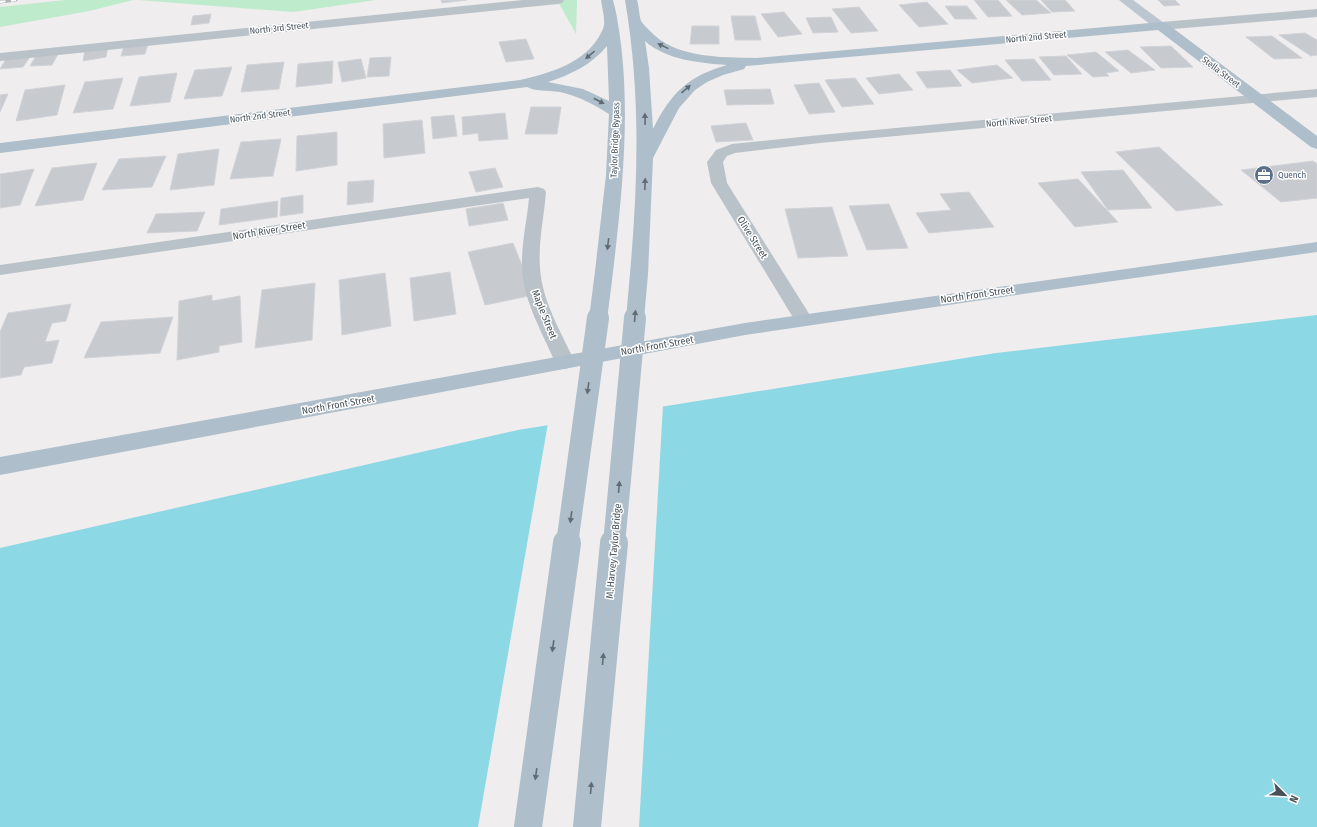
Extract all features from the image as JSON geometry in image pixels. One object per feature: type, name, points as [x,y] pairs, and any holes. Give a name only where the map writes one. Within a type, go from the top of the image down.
[{"type":"main road","name":"Taylor Bridge Bypass","points":[[528,827],[612,208],[617,113],[616,65],[612,24],[607,0]]},
{"type":"main road","points":[[631,0],[636,23],[642,72],[646,158]]},
{"type":"main road","points":[[636,23],[647,36],[655,42],[678,53],[716,60],[756,62]]},
{"type":"main road","points":[[520,84],[557,74],[585,60],[602,42],[612,24]]},
{"type":"main road","name":"North 2nd Street","points":[[756,62],[1161,26]]},
{"type":"main road","name":"Stella Street","points":[[1161,26],[1317,144]]},
{"type":"main road","points":[[646,158],[672,106],[688,87],[716,72],[756,62]]},
{"type":"main road","points":[[520,84],[548,86],[575,91],[604,103],[617,113]]},
{"type":"main road","name":"North 2nd Street","points":[[0,148],[520,84]]},
{"type":"main road","name":"M. Harvey Taylor Bridge","points":[[588,827],[639,274],[646,158]]},
{"type":"main road","name":"North Front Street","points":[[0,466],[565,362],[804,320],[1317,247]]},
{"type":"street","name":"Stella Street","points":[[1125,0],[1161,26]]},
{"type":"street","name":"North 2nd Street","points":[[1161,26],[1317,13]]},
{"type":"lane","name":"North 3rd Street","points":[[0,56],[558,0]]},
{"type":"lane","name":"North River Street","points":[[721,153],[732,150],[820,139],[1317,93]]},
{"type":"lane","name":"Olive Street","points":[[721,153],[715,162],[719,183],[804,320]]},
{"type":"lane","name":"North River Street","points":[[0,270],[538,192]]},
{"type":"lane","name":"Maple Street","points":[[538,192],[531,261],[532,276],[535,291],[565,362]]},
{"type":"green space","points":[[65,0],[133,0],[89,11],[0,27],[0,7]]},
{"type":"green space","points":[[138,0],[376,0],[293,12]]},
{"type":"green space","points":[[552,0],[577,0],[576,34],[560,5]]},
{"type":"water","points":[[1317,315],[1317,827],[0,827],[0,548],[518,430],[996,353]]},
{"type":"pier","points":[[663,405],[639,827],[478,827],[548,423]]},
{"type":"building","points":[[441,0],[467,0],[442,3]]},
{"type":"building","points":[[974,0],[998,0],[1012,16],[988,17]]},
{"type":"building","points":[[1006,0],[1036,0],[1051,13],[1022,15]]},
{"type":"building","points":[[1041,0],[1065,0],[1075,11],[1052,12]]},
{"type":"building","points":[[1158,0],[1175,0],[1180,5],[1164,6]]},
{"type":"building","points":[[927,2],[948,24],[919,27],[899,5]]},
{"type":"building","points":[[945,6],[967,6],[977,19],[955,19]]},
{"type":"building","points":[[859,7],[878,31],[851,33],[832,9]]},
{"type":"building","points":[[784,12],[802,34],[778,37],[761,14]]},
{"type":"building","points":[[211,14],[209,23],[191,25],[193,16]]},
{"type":"building","points":[[731,16],[755,16],[761,40],[735,40]]},
{"type":"building","points":[[831,17],[838,32],[813,33],[806,18]]},
{"type":"building","points":[[692,26],[719,26],[719,44],[690,44]]},
{"type":"building","points":[[1305,33],[1317,40],[1317,55],[1311,56],[1279,35]]},
{"type":"building","points":[[1272,36],[1302,58],[1274,59],[1246,37]]},
{"type":"building","points":[[526,39],[534,59],[506,62],[499,42]]},
{"type":"building","points":[[148,44],[145,54],[121,56],[124,46]]},
{"type":"building","points":[[1171,46],[1193,67],[1161,68],[1140,47]]},
{"type":"building","points":[[108,47],[106,57],[83,61],[85,50]]},
{"type":"building","points":[[1128,50],[1155,70],[1131,73],[1105,52]]},
{"type":"building","points":[[1096,52],[1119,71],[1106,73],[1109,76],[1093,77],[1067,55]]},
{"type":"building","points":[[58,54],[52,65],[30,66],[36,56]]},
{"type":"building","points":[[1066,56],[1082,74],[1054,75],[1039,57]]},
{"type":"building","points":[[30,57],[23,67],[0,69],[6,59]]},
{"type":"building","points":[[391,57],[389,76],[367,77],[370,58]]},
{"type":"building","points":[[361,59],[366,78],[342,82],[338,62]]},
{"type":"building","points":[[1034,59],[1051,80],[1022,81],[1005,60]]},
{"type":"building","points":[[333,61],[332,83],[296,87],[298,64]]},
{"type":"building","points":[[284,62],[279,89],[241,92],[247,65]]},
{"type":"building","points":[[997,65],[1013,78],[972,83],[957,70]]},
{"type":"building","points":[[232,67],[222,96],[184,99],[195,70]]},
{"type":"building","points":[[950,70],[962,86],[927,88],[916,72]]},
{"type":"building","points":[[177,73],[170,102],[130,106],[139,77]]},
{"type":"building","points":[[899,74],[913,90],[879,94],[866,78]]},
{"type":"building","points":[[123,78],[113,109],[73,113],[85,82]]},
{"type":"building","points":[[855,78],[874,104],[842,107],[825,80]]},
{"type":"building","points":[[819,83],[835,112],[809,114],[794,85]]},
{"type":"building","points":[[65,85],[57,115],[16,121],[25,90]]},
{"type":"building","points":[[770,89],[774,104],[727,105],[724,90]]},
{"type":"building","points":[[8,94],[0,112],[0,95]]},
{"type":"building","points":[[531,107],[561,107],[557,134],[525,134]]},
{"type":"building","points":[[505,113],[508,139],[479,141],[478,133],[463,135],[462,117]]},
{"type":"building","points":[[454,115],[457,136],[433,139],[431,117]]},
{"type":"building","points":[[422,120],[425,153],[384,158],[383,124]]},
{"type":"building","points":[[746,123],[753,140],[716,142],[711,126]]},
{"type":"building","points":[[337,132],[337,165],[296,171],[297,136]]},
{"type":"building","points":[[281,139],[273,176],[230,179],[241,142]]},
{"type":"building","points":[[1159,147],[1223,205],[1176,211],[1116,152]]},
{"type":"building","points":[[219,149],[214,185],[170,190],[178,154]]},
{"type":"building","points":[[166,156],[152,187],[102,190],[119,159]]},
{"type":"building","points":[[1313,161],[1317,164],[1317,198],[1281,202],[1241,170]]},
{"type":"building","points":[[97,163],[83,200],[35,206],[52,168]]},
{"type":"building","points":[[495,168],[503,187],[476,192],[469,172]]},
{"type":"building","points":[[34,169],[20,205],[0,208],[0,174]]},
{"type":"building","points":[[1123,170],[1152,208],[1108,210],[1081,172]]},
{"type":"building","points":[[1078,179],[1118,222],[1075,227],[1038,183]]},
{"type":"building","points":[[374,180],[373,202],[347,205],[348,182]]},
{"type":"building","points":[[969,192],[994,227],[929,233],[916,213],[951,210],[940,194]]},
{"type":"building","points":[[303,195],[303,213],[280,216],[281,198]]},
{"type":"building","points":[[278,201],[277,217],[219,225],[221,209]]},
{"type":"building","points":[[503,203],[508,220],[469,226],[466,209]]},
{"type":"building","points":[[889,204],[908,248],[867,250],[849,206]]},
{"type":"building","points":[[832,207],[848,256],[798,258],[785,209]]},
{"type":"building","points":[[205,212],[197,231],[147,233],[156,214]]},
{"type":"building","points":[[513,243],[534,295],[485,305],[468,252]]},
{"type":"building","points":[[450,272],[456,314],[414,321],[410,278]]},
{"type":"building","points":[[385,273],[391,326],[342,335],[339,280]]},
{"type":"building","points":[[315,283],[312,340],[255,348],[262,290]]},
{"type":"building","points":[[212,295],[212,301],[240,296],[242,342],[219,346],[219,352],[177,360],[179,301]]},
{"type":"building","points":[[71,304],[66,321],[52,323],[45,342],[59,340],[52,363],[24,367],[21,375],[0,378],[0,332],[8,313]]},
{"type":"building","points":[[173,317],[160,353],[84,358],[101,322]]},
{"type":"railway","points":[[0,2],[16,0]]},
{"type":"place","name":"Quench","points":[[1264,175]]}]
